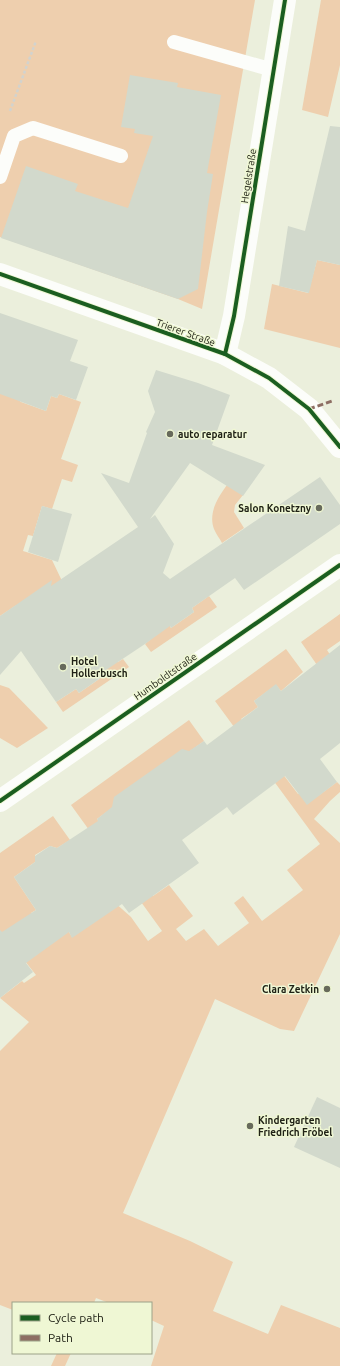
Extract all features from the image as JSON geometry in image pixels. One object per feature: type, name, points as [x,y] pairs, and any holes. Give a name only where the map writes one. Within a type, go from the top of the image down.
[{"type":"street","name":"Hegelstraße","points":[[225,354],[234,316],[285,0]]},
{"type":"street","name":"Trierer Straße","points":[[0,274],[225,354],[269,378],[309,409],[340,447]]},
{"type":"street","name":"Humboldtstraße","points":[[0,801],[340,565]]},
{"type":"lane","points":[[174,42],[273,70]]},
{"type":"lane","points":[[0,177],[14,136],[33,128],[121,156]]},
{"type":"path","points":[[7,118],[36,41]]},
{"type":"shaded area","points":[[0,0],[255,0],[202,309],[178,299],[0,237]]},
{"type":"shaded area","points":[[321,0],[340,0],[340,65],[328,117],[302,110]]},
{"type":"shaded area","points":[[317,260],[340,265],[340,348],[264,329],[272,284],[308,293]]},
{"type":"shaded area","points":[[0,386],[21,402],[46,411],[51,396],[57,398],[59,394],[81,402],[61,459],[78,465],[72,482],[62,479],[52,509],[42,506],[33,536],[28,535],[23,551],[52,560],[62,581],[15,606],[0,616]]},
{"type":"shaded area","points":[[227,485],[243,495],[235,505],[234,512],[244,528],[222,543],[214,529],[212,517],[217,500]]},
{"type":"shaded area","points":[[209,596],[217,607],[151,652],[145,644],[151,639],[149,636],[168,623],[171,628],[194,612],[192,608]]},
{"type":"shaded area","points":[[340,614],[340,641],[327,650],[340,670],[340,698],[301,642]]},
{"type":"shaded area","points":[[286,649],[303,672],[281,691],[276,685],[254,701],[258,707],[241,719],[298,794],[318,796],[337,782],[340,785],[340,792],[314,819],[340,843],[340,934],[294,1031],[280,1029],[215,999],[123,1213],[190,1241],[233,1262],[213,1311],[268,1334],[281,1305],[340,1328],[340,1366],[151,1366],[164,1326],[152,1320],[152,1302],[106,1302],[96,1298],[94,1302],[12,1302],[12,1310],[0,1305],[0,1051],[29,1022],[0,998],[22,981],[24,983],[36,975],[17,951],[0,950],[0,853],[53,816],[70,840],[57,848],[50,846],[35,855],[35,862],[14,877],[36,910],[31,913],[69,932],[72,937],[113,901],[131,917],[148,941],[162,931],[71,805],[189,720],[204,741],[97,819],[153,896],[169,885],[193,916],[176,929],[186,941],[204,929],[218,946],[249,923],[234,903],[243,896],[262,921],[303,890],[287,870],[320,844],[215,701]]},
{"type":"shaded area","points":[[116,659],[118,662],[123,659],[129,667],[63,712],[56,702],[76,689],[79,693],[102,677],[98,671]]},
{"type":"shaded area","points":[[0,685],[9,688],[48,728],[17,748],[0,738]]},
{"type":"shaded area","points":[[57,1354],[71,1354],[65,1366],[51,1366]]},
{"type":"building","points":[[130,75],[178,83],[177,87],[221,95],[207,173],[213,174],[198,289],[178,299],[1,238],[26,166],[78,184],[75,191],[128,208],[153,136],[134,133],[135,129],[121,127]]},
{"type":"building","points":[[330,126],[340,127],[340,265],[317,260],[309,293],[279,286],[288,226],[305,231]]},
{"type":"building","points":[[0,313],[78,340],[70,361],[88,367],[76,400],[59,394],[57,398],[51,396],[46,411],[0,394]]},
{"type":"building","points":[[156,370],[230,395],[212,445],[265,465],[243,496],[190,463],[150,519],[155,515],[174,544],[163,573],[170,579],[320,477],[340,505],[340,524],[244,590],[235,578],[192,608],[194,612],[171,628],[170,626],[100,674],[102,677],[79,693],[76,689],[56,702],[21,651],[0,675],[0,616],[52,580],[51,586],[138,527],[101,473],[129,483],[147,433],[146,432],[155,412],[148,391]]},
{"type":"building","points":[[42,506],[72,514],[58,562],[28,552]]},
{"type":"building","points":[[340,645],[340,743],[320,759],[337,782],[307,805],[285,776],[233,815],[227,807],[182,840],[199,863],[129,913],[122,904],[72,938],[69,932],[26,963],[33,972],[0,998],[0,930],[2,932],[36,910],[14,877],[35,862],[35,856],[50,846],[57,848],[98,821],[97,819],[112,807],[114,797],[182,749],[189,751],[204,741],[207,745],[258,707],[254,701],[276,684],[281,691]]},
{"type":"building","points":[[317,1097],[340,1108],[340,1168],[294,1147]]},
{"type":"marked path","points":[[309,409],[332,401]]},
{"type":"cycle path","points":[[225,354],[234,316],[285,0]]},
{"type":"cycle path","points":[[0,274],[225,354],[269,378],[309,409],[340,447]]},
{"type":"cycle path","points":[[0,801],[340,565]]},
{"type":"place","name":"auto reparatur","points":[[170,434]]},
{"type":"place","name":"Salon Konetzny","points":[[319,508]]},
{"type":"place","name":"Hotel Hollerbusch","points":[[63,667]]},
{"type":"place","name":"Clara Zetkin","points":[[327,989]]},
{"type":"place","name":"Kindergarten Friedrich Fröbel","points":[[250,1126]]}]
